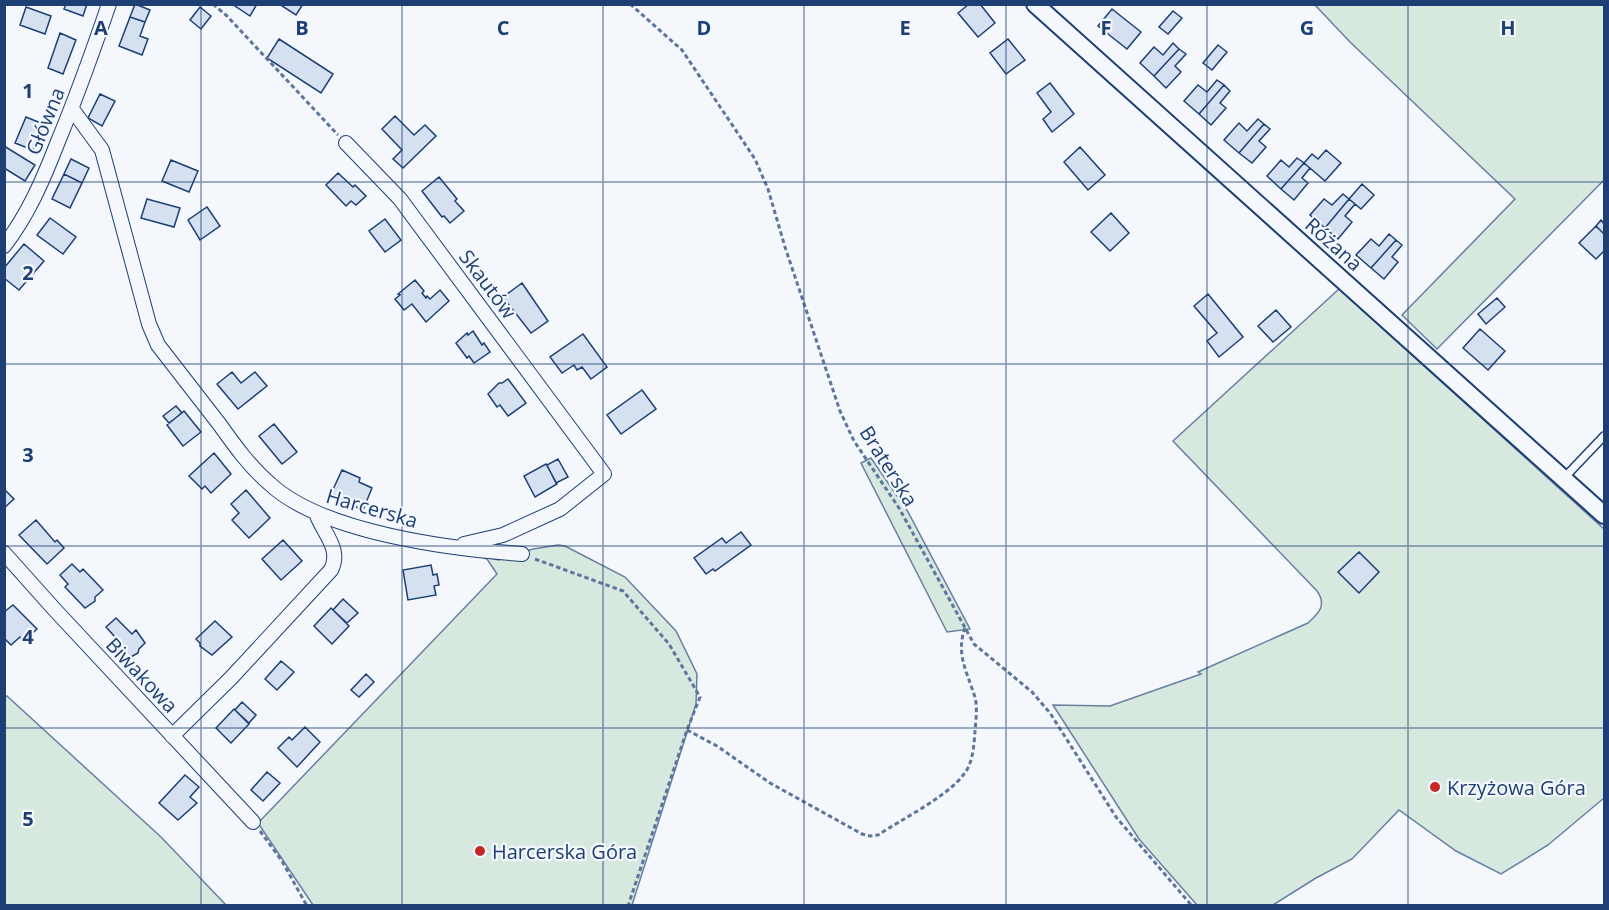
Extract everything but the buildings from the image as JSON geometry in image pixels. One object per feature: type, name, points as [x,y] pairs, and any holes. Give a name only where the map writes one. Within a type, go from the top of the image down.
[{"type":"street","name":"Główna","points":[[4,246],[20,226],[40,186],[72,109],[109,4]]},
{"type":"street","name":"Różana","points":[[1035,4],[1605,515]]},
{"type":"street","name":"Harcerska","points":[[72,109],[102,150],[149,324],[158,345],[251,466],[271,486],[293,502],[336,521],[417,542],[522,554]]},
{"type":"street","name":"Skautów","points":[[346,143],[400,199],[604,474],[560,509],[503,535],[453,546]]},
{"type":"street","points":[[172,736],[231,678],[331,570],[334,565],[335,550],[316,513]]},
{"type":"street","name":"Biwakowa","points":[[4,553],[253,822]]},
{"type":"lane","points":[[1564,478],[1605,435]]},
{"type":"path","points":[[213,4],[227,16],[346,143]]},
{"type":"path","name":"Braterska","points":[[630,4],[682,50],[755,159],[768,189],[840,411],[854,441],[899,508],[974,644],[1032,692],[1050,712],[1116,817],[1192,906]]},
{"type":"path","points":[[522,554],[623,591],[669,644],[700,697],[628,906]]},
{"type":"path","points":[[687,730],[717,746],[770,783],[862,834],[878,835],[954,785],[965,774],[974,743],[976,700],[961,654],[961,639],[965,628]]},
{"type":"path","points":[[253,822],[282,861],[307,906]]},
{"type":"shaded area","points":[[1315,5],[1604,5],[1604,180],[1437,349],[1402,315],[1515,199],[1350,42]]},
{"type":"shaded area","points":[[1339,289],[1604,529],[1604,798],[1548,845],[1501,874],[1456,851],[1399,810],[1352,859],[1273,905],[1197,905],[1139,839],[1053,705],[1110,706],[1201,674],[1198,672],[1308,623],[1318,612],[1321,600],[1317,591],[1173,441]]},
{"type":"shaded area","points":[[871,458],[908,512],[970,629],[947,632],[861,463]]},
{"type":"shaded area","points":[[565,546],[625,577],[676,631],[697,674],[696,704],[632,905],[313,905],[258,823],[497,574],[487,559],[479,556],[499,560],[533,549]]},
{"type":"shaded area","points":[[7,696],[161,837],[226,905],[5,905],[4,698]]},
{"type":"place","name":"Krzyżowa Góra","points":[[1435,787]]},
{"type":"place","name":"Harcerska Góra","points":[[480,851]]}]
